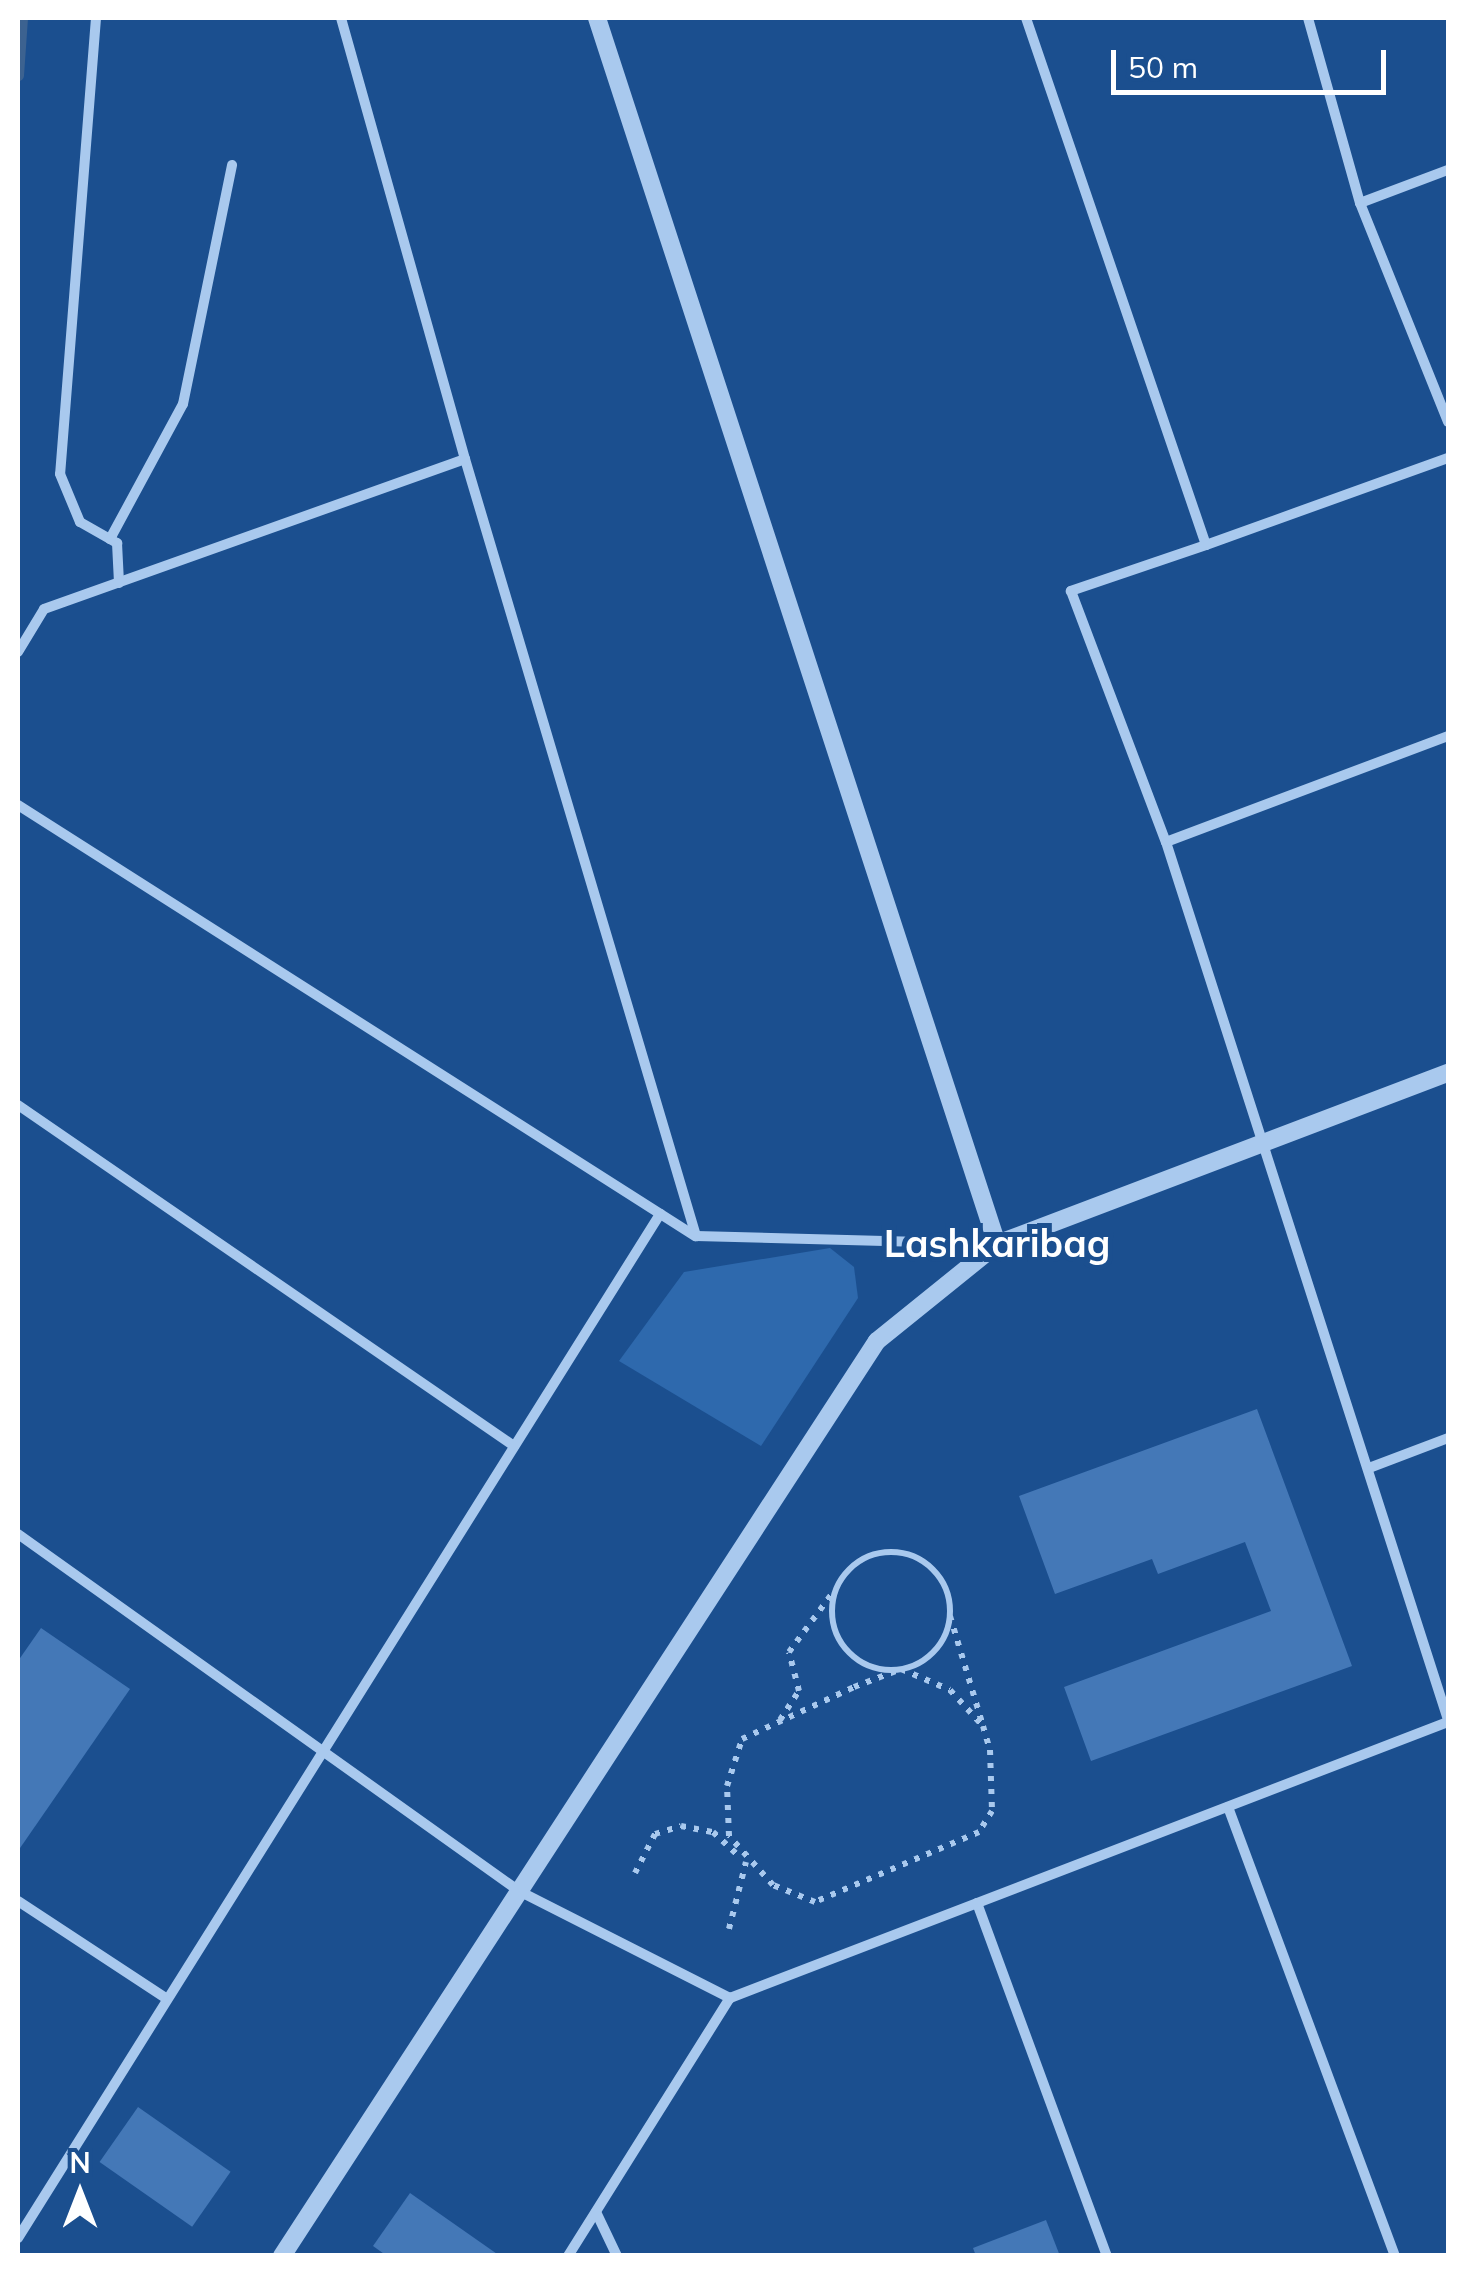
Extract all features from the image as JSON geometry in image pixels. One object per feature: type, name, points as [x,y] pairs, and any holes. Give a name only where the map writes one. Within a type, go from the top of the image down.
[{"type":"street","points":[[96,18],[60,474],[80,522],[110,539]]},
{"type":"street","points":[[341,18],[465,459],[696,1236]]},
{"type":"street","points":[[597,18],[998,1244]]},
{"type":"street","points":[[1026,18],[1206,545]]},
{"type":"street","points":[[1308,18],[1360,203],[1448,422]]},
{"type":"street","points":[[119,583],[110,539],[183,404],[232,165]]},
{"type":"street","points":[[1360,203],[1448,170]]},
{"type":"street","points":[[568,2256],[730,1998],[1448,1721],[1268,1140],[1166,842],[1071,591],[1448,458]]},
{"type":"street","points":[[18,652],[44,609],[465,459]]},
{"type":"street","points":[[1166,842],[1448,736]]},
{"type":"street","points":[[18,805],[696,1236],[998,1244]]},
{"type":"street","points":[[282,2256],[877,1341],[998,1244],[1448,1073]]},
{"type":"street","points":[[18,1104],[514,1446]]},
{"type":"street","points":[[18,2238],[660,1214]]},
{"type":"street","points":[[1370,1468],[1448,1438]]},
{"type":"street","points":[[18,1534],[519,1891],[730,1998]]},
{"type":"street","points":[[1228,1807],[1396,2256]]},
{"type":"street","points":[[18,1901],[167,2000]]},
{"type":"street","points":[[977,1903],[1107,2256]]},
{"type":"street","points":[[596,2212],[617,2256]]},
{"type":"path","points":[[634,1873],[655,1834],[681,1826],[713,1832],[790,1896],[814,1902],[979,1832],[993,1786],[983,1726],[933,1568],[906,1554],[858,1562],[789,1652],[799,1692],[779,1722]]},
{"type":"path","points":[[836,1588],[833,1624],[845,1649],[880,1670],[901,1670],[950,1690],[983,1726]]},
{"type":"path","points":[[747,1862],[728,1836],[732,1760],[742,1738],[932,1655],[950,1616]]},
{"type":"path","points":[[728,1928],[747,1862]]},
{"type":"shaded area","points":[[830,1248],[854,1267],[858,1298],[761,1446],[619,1361],[684,1272]]},
{"type":"building","points":[[1257,1409],[1352,1666],[1091,1761],[1064,1687],[1271,1611],[1245,1542],[1158,1574],[1152,1559],[1055,1594],[1019,1496]]},
{"type":"building","points":[[41,1628],[130,1689],[18,1851],[18,1661]]},
{"type":"building","points":[[138,2107],[231,2172],[192,2227],[100,2162]]},
{"type":"building","points":[[410,2193],[500,2256],[387,2256],[373,2246]]},
{"type":"building","points":[[1046,2220],[1060,2256],[976,2256],[973,2248]]},
{"type":"waterway","points":[[18,75],[22,18]]},
{"type":"district","name":"Lashkaribag","points":[[997,1244]]}]
